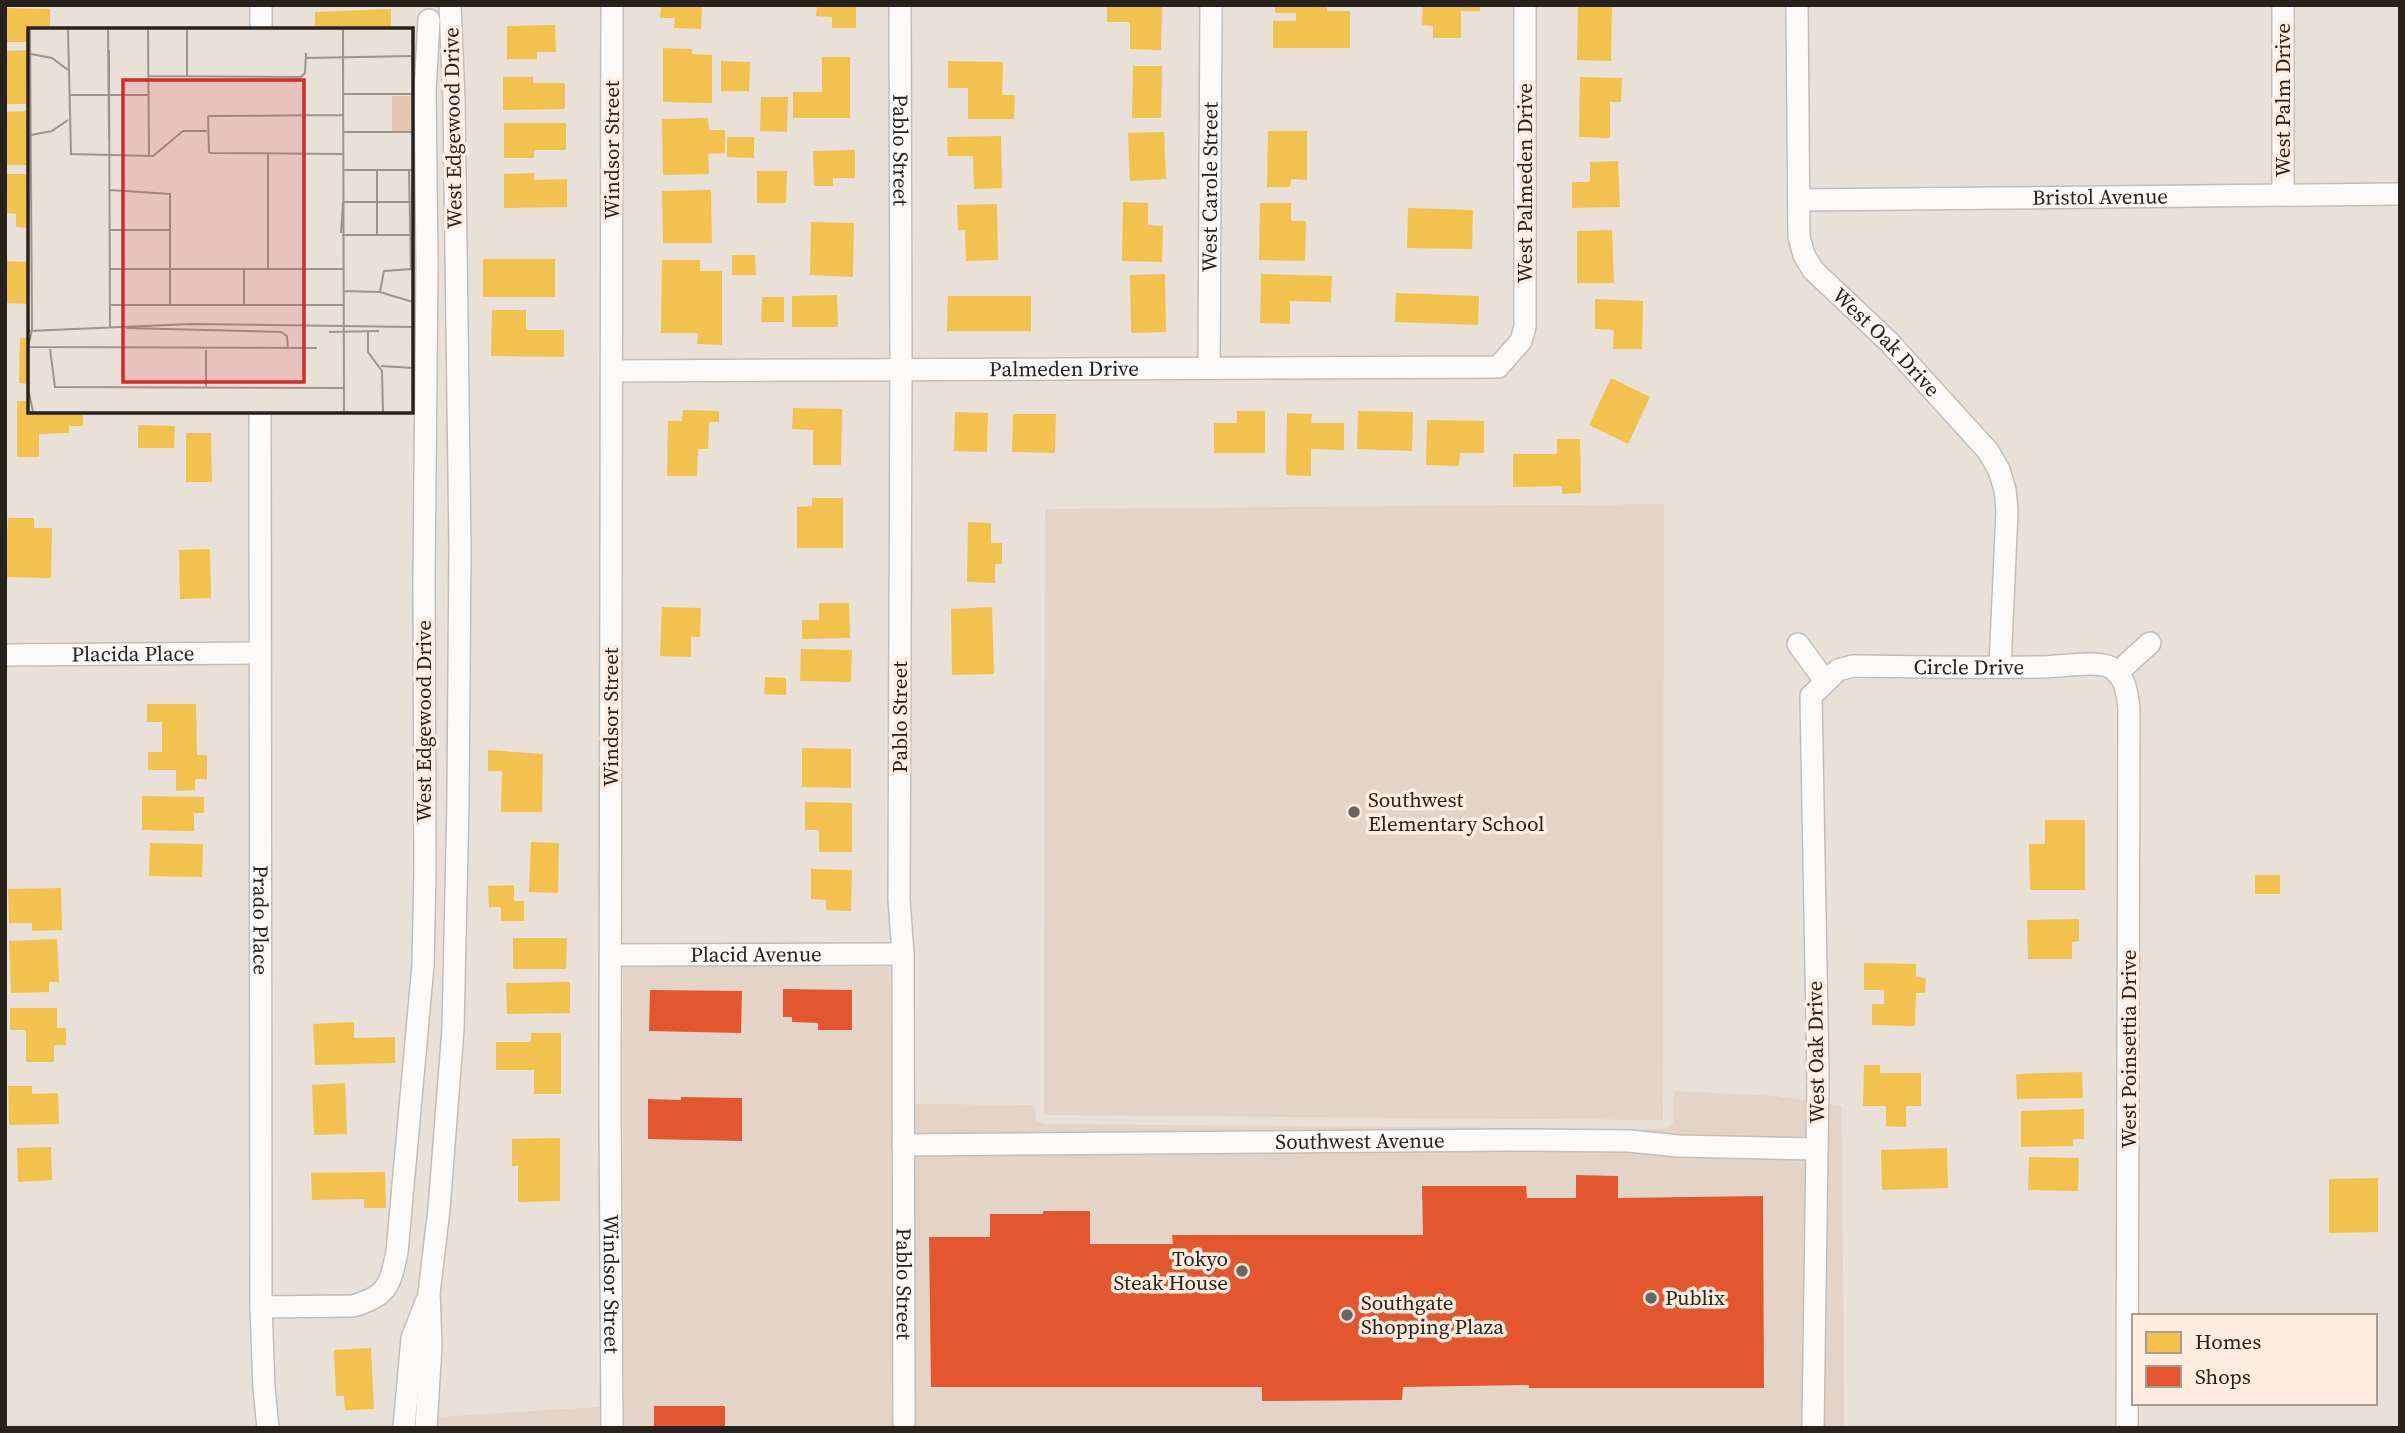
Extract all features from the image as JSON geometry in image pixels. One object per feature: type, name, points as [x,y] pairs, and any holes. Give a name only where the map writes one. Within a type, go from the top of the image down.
[{"type":"street","points":[[261,5],[261,28]]},
{"type":"street","name":"West Edgewood Drive","points":[[425,1428],[431,1345],[429,1293],[439,1209],[453,1002],[460,547],[454,101],[450,5]]},
{"type":"street","name":"Windsor Street","points":[[612,5],[612,1428]]},
{"type":"street","name":"Pablo Street","points":[[900,5],[899,899],[903,954],[904,1428]]},
{"type":"street","name":"West Carole Street","points":[[1209,367],[1211,5]]},
{"type":"street","name":"West Palmeden Drive","points":[[1510,355],[1521,341],[1525,327],[1525,5]]},
{"type":"street","name":"West Oak Drive","points":[[1797,5],[1799,237],[1804,255],[1813,270],[1925,380],[1988,450],[1999,470],[2007,511],[2000,667]]},
{"type":"street","name":"West Palm Drive","points":[[2283,5],[2283,195]]},
{"type":"street","name":"West Edgewood Drive","points":[[428,13],[438,127],[456,250]]},
{"type":"street","name":"West Edgewood Drive","points":[[261,1307],[353,1306],[368,1302],[381,1295],[391,1281],[397,1252],[419,1018],[424,912],[427,263],[425,91],[428,13]]},
{"type":"street","name":"Bristol Avenue","points":[[1799,200],[2400,194]]},
{"type":"street","name":"Palmeden Drive","points":[[612,371],[1473,368],[1498,367],[1510,355]]},
{"type":"street","name":"Prado Place","points":[[260,413],[261,1307],[268,1428]]},
{"type":"street","points":[[2117,673],[2150,643]]},
{"type":"street","points":[[1798,644],[1825,681]]},
{"type":"street","name":"Placida Place","points":[[5,656],[260,653]]},
{"type":"street","name":"Circle Drive","points":[[1825,681],[1838,670],[1853,666],[2092,665],[2108,666],[2117,673]]},
{"type":"street","name":"West Poinsettia Drive","points":[[2117,673],[2127,689],[2129,709],[2127,1428]]},
{"type":"street","name":"West Oak Drive","points":[[1813,1428],[1818,1065],[1810,722],[1811,695],[1825,681]]},
{"type":"street","name":"Placid Avenue","points":[[611,955],[903,954]]},
{"type":"street","name":"Southwest Avenue","points":[[903,1145],[1617,1141],[1679,1146],[1817,1149]]},
{"type":"street","name":"West Edgewood Drive","points":[[404,1428],[412,1338],[429,1293]]},
{"type":"shaded area","name":"Southwest Elementary School","points":[[1664,504],[1663,1120],[1044,1115],[1045,509]]},
{"type":"shaded area","points":[[889,965],[892,1428],[624,1428],[623,966]]},
{"type":"shaded area","points":[[1674,1091],[1777,1096],[1806,1101],[1805,1138],[1216,1131],[915,1134],[915,1104],[1034,1105],[1036,1120],[1044,1124],[1663,1129],[1673,1123]]},
{"type":"shaded area","points":[[1829,1104],[1842,1106],[1844,1428],[1825,1428]]},
{"type":"shaded area","points":[[1629,1152],[1678,1157],[1805,1159],[1801,1428],[916,1428],[915,1155]]},
{"type":"shaded area","points":[[600,1407],[601,1428],[437,1428],[438,1417]]},
{"type":"building: Homes","points":[[661,5],[702,5],[701,29],[674,28],[675,18],[660,18]]},
{"type":"building: Homes","points":[[817,5],[856,5],[856,28],[832,28],[832,17],[816,16]]},
{"type":"building: Homes","points":[[1107,5],[1162,5],[1161,50],[1130,49],[1130,22],[1107,22]]},
{"type":"building: Homes","points":[[1275,5],[1327,5],[1327,11],[1350,11],[1350,48],[1273,48],[1273,21],[1296,21],[1296,13],[1275,13]]},
{"type":"building: Homes","points":[[1423,5],[1480,5],[1480,11],[1461,11],[1461,38],[1433,38],[1433,26],[1422,25]]},
{"type":"building: Homes","points":[[1578,5],[1612,5],[1611,61],[1577,60]]},
{"type":"building: Homes","points":[[5,8],[50,9],[50,28],[28,28],[28,42],[5,42]]},
{"type":"building: Homes","points":[[391,9],[391,28],[315,28],[315,12]]},
{"type":"building: Homes","points":[[555,25],[556,52],[537,52],[537,59],[507,59],[507,26]]},
{"type":"building: Homes","points":[[663,48],[692,49],[692,54],[712,55],[712,103],[663,102]]},
{"type":"building: Homes","points":[[28,50],[28,104],[7,104],[6,51]]},
{"type":"building: Homes","points":[[822,57],[850,57],[850,118],[793,118],[793,92],[822,92]]},
{"type":"building: Homes","points":[[721,61],[750,62],[749,91],[721,91]]},
{"type":"building: Homes","points":[[948,61],[1003,62],[1002,95],[1015,95],[1014,119],[968,119],[968,88],[948,88]]},
{"type":"building: Homes","points":[[1133,66],[1162,66],[1161,118],[1132,118]]},
{"type":"building: Homes","points":[[503,77],[533,77],[533,83],[565,83],[565,109],[503,110]]},
{"type":"building: Homes","points":[[1580,77],[1622,78],[1621,102],[1610,102],[1610,138],[1579,137]]},
{"type":"building: Homes","points":[[761,97],[788,97],[787,132],[760,131]]},
{"type":"building: Homes","points":[[28,111],[28,165],[5,165],[5,112]]},
{"type":"building: Homes","points":[[708,118],[709,130],[725,130],[725,153],[708,154],[709,174],[663,175],[662,119]]},
{"type":"building: Homes","points":[[504,123],[566,123],[566,150],[534,150],[534,158],[504,158]]},
{"type":"building: Homes","points":[[1268,131],[1307,131],[1307,180],[1291,179],[1290,187],[1267,187]]},
{"type":"building: Homes","points":[[1164,132],[1166,179],[1130,181],[1128,133]]},
{"type":"building: Homes","points":[[1001,136],[1002,188],[974,189],[973,156],[948,156],[947,137]]},
{"type":"building: Homes","points":[[727,137],[754,137],[754,158],[727,157]]},
{"type":"building: Homes","points":[[855,150],[855,178],[833,178],[833,186],[814,186],[813,151]]},
{"type":"building: Homes","points":[[1618,161],[1620,207],[1572,208],[1572,182],[1590,182],[1590,162]]},
{"type":"building: Homes","points":[[757,171],[787,171],[786,203],[757,203]]},
{"type":"building: Homes","points":[[534,173],[534,180],[567,179],[567,207],[504,208],[504,174]]},
{"type":"building: Homes","points":[[5,174],[28,174],[28,228],[16,227],[16,214],[5,213]]},
{"type":"building: Homes","points":[[711,190],[712,243],[663,243],[662,191]]},
{"type":"building: Homes","points":[[1123,202],[1148,203],[1148,225],[1163,226],[1162,262],[1122,261]]},
{"type":"building: Homes","points":[[1260,203],[1291,203],[1291,221],[1306,221],[1305,261],[1259,260]]},
{"type":"building: Homes","points":[[997,204],[998,260],[966,261],[965,230],[958,230],[957,205]]},
{"type":"building: Homes","points":[[1408,208],[1473,210],[1472,249],[1407,248]]},
{"type":"building: Homes","points":[[811,222],[854,223],[853,277],[810,275]]},
{"type":"building: Homes","points":[[1612,230],[1614,283],[1577,283],[1577,231]]},
{"type":"building: Homes","points":[[732,255],[755,255],[756,275],[732,275]]},
{"type":"building: Homes","points":[[483,259],[555,259],[555,297],[483,297]]},
{"type":"building: Homes","points":[[662,260],[700,260],[700,271],[722,271],[722,345],[697,344],[698,333],[661,333]]},
{"type":"building: Homes","points":[[5,261],[28,262],[28,304],[5,303]]},
{"type":"building: Homes","points":[[1165,274],[1166,332],[1131,333],[1130,275]]},
{"type":"building: Homes","points":[[1261,274],[1332,276],[1331,302],[1290,301],[1290,324],[1260,323]]},
{"type":"building: Homes","points":[[1396,293],[1479,296],[1478,325],[1395,322]]},
{"type":"building: Homes","points":[[837,295],[838,327],[792,327],[792,296]]},
{"type":"building: Homes","points":[[948,296],[1031,296],[1031,331],[947,331]]},
{"type":"building: Homes","points":[[762,297],[784,297],[784,322],[761,322]]},
{"type":"building: Homes","points":[[1595,299],[1643,301],[1642,349],[1613,349],[1614,330],[1595,329]]},
{"type":"building: Homes","points":[[492,310],[526,310],[526,330],[564,330],[564,357],[491,356]]},
{"type":"building: Homes","points":[[20,338],[28,338],[28,384],[19,383]]},
{"type":"building: Homes","points":[[1611,378],[1650,397],[1628,444],[1589,425]]},
{"type":"building: Homes","points":[[17,401],[28,401],[28,413],[83,413],[83,426],[69,426],[69,433],[39,434],[39,457],[17,457]]},
{"type":"building: Homes","points":[[793,408],[842,409],[841,465],[813,465],[813,430],[792,429]]},
{"type":"building: Homes","points":[[683,410],[719,411],[719,422],[709,422],[708,449],[698,449],[697,476],[667,476],[668,421],[682,421]]},
{"type":"building: Homes","points":[[1237,411],[1265,411],[1265,453],[1214,453],[1214,423],[1237,423]]},
{"type":"building: Homes","points":[[1358,411],[1413,412],[1412,451],[1357,449]]},
{"type":"building: Homes","points":[[955,412],[988,413],[987,452],[954,451]]},
{"type":"building: Homes","points":[[1287,413],[1312,414],[1311,423],[1344,423],[1344,450],[1311,449],[1311,476],[1286,475]]},
{"type":"building: Homes","points":[[1013,414],[1056,414],[1055,453],[1012,452]]},
{"type":"building: Homes","points":[[1427,420],[1484,421],[1484,453],[1460,453],[1459,466],[1426,465]]},
{"type":"building: Homes","points":[[138,425],[175,426],[174,448],[138,448]]},
{"type":"building: Homes","points":[[186,433],[211,433],[212,482],[186,482]]},
{"type":"building: Homes","points":[[1557,439],[1580,439],[1581,493],[1562,494],[1562,486],[1513,487],[1513,454],[1557,454]]},
{"type":"building: Homes","points":[[812,498],[843,498],[843,548],[797,548],[797,507],[812,506]]},
{"type":"building: Homes","points":[[8,518],[34,518],[34,528],[52,528],[51,578],[5,577]]},
{"type":"building: Homes","points":[[968,522],[991,523],[991,543],[1002,543],[1002,564],[995,564],[995,583],[967,582]]},
{"type":"building: Homes","points":[[210,549],[211,598],[180,599],[179,550]]},
{"type":"building: Homes","points":[[819,603],[849,603],[850,638],[802,639],[802,620],[819,620]]},
{"type":"building: Homes","points":[[662,607],[701,608],[700,637],[691,637],[691,657],[660,656]]},
{"type":"building: Homes","points":[[992,607],[994,674],[952,675],[951,609]]},
{"type":"building: Homes","points":[[801,649],[852,650],[851,682],[800,681]]},
{"type":"building: Homes","points":[[765,677],[786,678],[786,695],[764,694]]},
{"type":"building: Homes","points":[[147,704],[196,704],[197,755],[207,755],[207,779],[195,779],[195,790],[176,791],[176,770],[148,770],[148,752],[162,752],[162,722],[147,722]]},
{"type":"building: Homes","points":[[802,748],[851,749],[851,788],[802,787]]},
{"type":"building: Homes","points":[[488,750],[543,754],[542,812],[501,812],[502,771],[488,771]]},
{"type":"building: Homes","points":[[142,796],[204,797],[204,813],[194,813],[194,831],[142,830]]},
{"type":"building: Homes","points":[[805,802],[852,803],[852,852],[819,852],[819,830],[805,830]]},
{"type":"building: Homes","points":[[2045,820],[2085,820],[2085,890],[2030,890],[2029,844],[2045,844]]},
{"type":"building: Homes","points":[[531,842],[559,843],[558,893],[529,892]]},
{"type":"building: Homes","points":[[150,843],[203,844],[202,877],[149,876]]},
{"type":"building: Homes","points":[[811,869],[852,870],[851,911],[826,910],[826,900],[811,899]]},
{"type":"building: Homes","points":[[2255,875],[2280,875],[2280,894],[2255,894]]},
{"type":"building: Homes","points":[[514,885],[514,901],[524,901],[524,921],[501,921],[501,907],[489,907],[488,886]]},
{"type":"building: Homes","points":[[61,888],[62,930],[32,931],[32,923],[9,923],[8,889]]},
{"type":"building: Homes","points":[[2079,919],[2079,941],[2072,942],[2072,959],[2028,959],[2027,920]]},
{"type":"building: Homes","points":[[513,938],[567,938],[566,969],[513,969]]},
{"type":"building: Homes","points":[[57,939],[59,982],[49,982],[49,992],[11,993],[9,941]]},
{"type":"building: Homes","points":[[1864,963],[1916,964],[1916,977],[1926,978],[1925,993],[1916,993],[1915,1026],[1872,1025],[1872,1004],[1884,1004],[1884,990],[1864,990]]},
{"type":"building: Homes","points":[[570,982],[570,1013],[507,1014],[506,983]]},
{"type":"building: Homes","points":[[10,1008],[57,1008],[57,1028],[66,1028],[66,1045],[54,1045],[54,1062],[26,1062],[26,1030],[10,1030]]},
{"type":"building: Homes","points":[[354,1022],[354,1038],[395,1037],[395,1063],[315,1065],[313,1024]]},
{"type":"building: Homes","points":[[531,1033],[561,1033],[561,1094],[534,1094],[534,1070],[496,1070],[496,1042],[531,1042]]},
{"type":"building: Homes","points":[[1864,1065],[1880,1065],[1880,1073],[1921,1073],[1921,1106],[1906,1106],[1906,1127],[1886,1126],[1886,1106],[1863,1106]]},
{"type":"building: Homes","points":[[2082,1072],[2083,1098],[2017,1099],[2016,1074]]},
{"type":"building: Homes","points":[[345,1083],[347,1134],[314,1135],[312,1085]]},
{"type":"building: Homes","points":[[8,1086],[32,1086],[32,1094],[58,1093],[59,1124],[9,1125]]},
{"type":"building: Homes","points":[[2084,1109],[2084,1139],[2073,1139],[2073,1146],[2021,1147],[2021,1111]]},
{"type":"building: Homes","points":[[560,1138],[560,1201],[518,1202],[518,1166],[512,1166],[512,1139]]},
{"type":"building: Homes","points":[[51,1147],[52,1180],[18,1182],[17,1148]]},
{"type":"building: Homes","points":[[1947,1148],[1948,1188],[1882,1190],[1881,1150]]},
{"type":"building: Homes","points":[[2029,1157],[2079,1158],[2078,1191],[2028,1190]]},
{"type":"building: Homes","points":[[385,1172],[386,1208],[364,1208],[364,1199],[312,1200],[311,1173]]},
{"type":"building: Homes","points":[[2378,1178],[2378,1232],[2329,1233],[2329,1179]]},
{"type":"building: Homes","points":[[371,1348],[374,1409],[345,1410],[344,1396],[336,1396],[334,1350]]},
{"type":"building: Shops","points":[[783,989],[852,990],[852,1030],[818,1030],[818,1023],[792,1022],[792,1017],[783,1017]]},
{"type":"building: Shops","points":[[650,990],[742,991],[741,1033],[649,1031]]},
{"type":"building: Shops","points":[[681,1097],[742,1098],[742,1141],[648,1139],[648,1099],[681,1100]]},
{"type":"building: Shops","name":"Southgate Shopping Plaza","points":[[1576,1175],[1618,1176],[1618,1198],[1763,1196],[1764,1388],[1529,1388],[1529,1385],[1403,1387],[1402,1400],[1262,1401],[1262,1387],[931,1387],[929,1237],[990,1237],[990,1214],[1090,1211],[1090,1244],[1173,1244],[1172,1235],[1423,1235],[1422,1186],[1526,1186],[1527,1198],[1576,1198]]},
{"type":"building: Shops","points":[[654,1406],[725,1406],[725,1428],[654,1428]]},
{"type":"place","name":"Southwest Elementary School","points":[[1354,812]]},
{"type":"place","name":"Tokyo Steak House","points":[[1242,1271]]},
{"type":"place","name":"Publix","points":[[1651,1298]]},
{"type":"place","name":"Southgate Shopping Plaza","points":[[1347,1315]]}]
